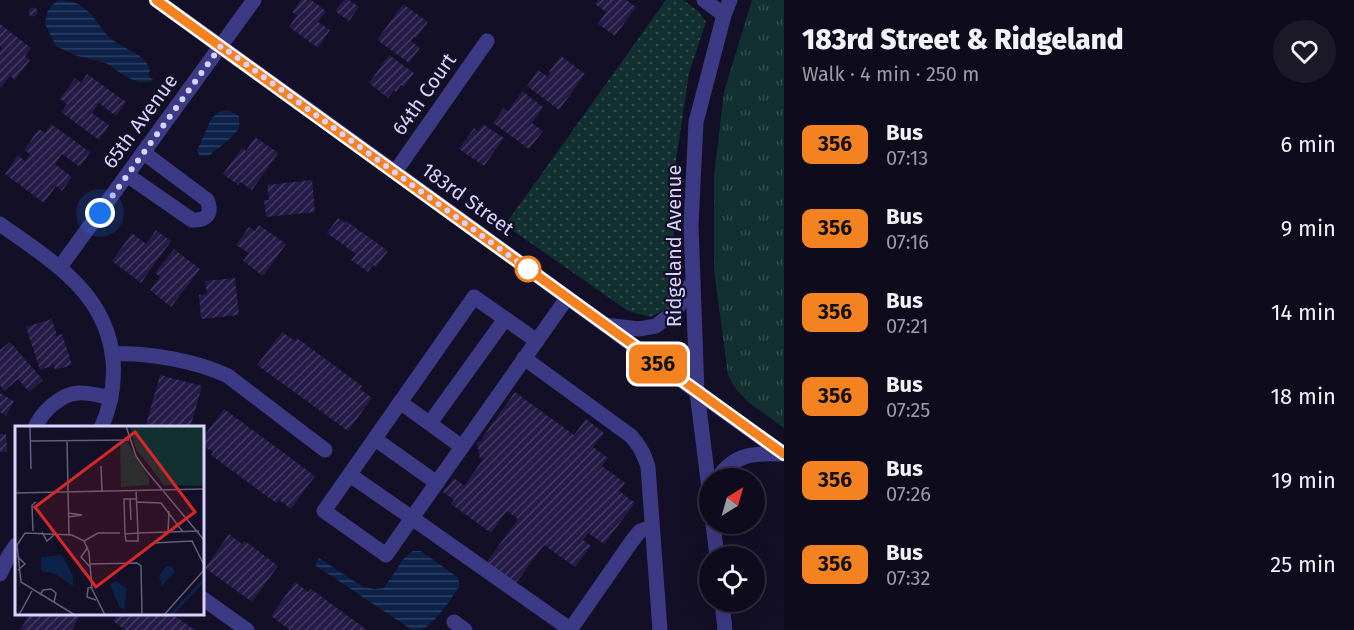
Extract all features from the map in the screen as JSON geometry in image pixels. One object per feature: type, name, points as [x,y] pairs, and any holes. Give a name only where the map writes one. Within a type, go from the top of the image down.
[{"type":"street","name":"183rd Street","points":[[156,0],[784,454]]},
{"type":"street","name":"65th Avenue","points":[[60,267],[254,0]]},
{"type":"street","points":[[704,0],[724,15]]},
{"type":"street","name":"Ridgeland Avenue","points":[[706,468],[697,392],[691,225],[696,122],[730,0]]},
{"type":"street","name":"64th Court","points":[[395,171],[487,41]]},
{"type":"street","points":[[127,175],[192,220],[206,218],[210,207],[207,200],[144,153]]},
{"type":"street","points":[[0,224],[60,267],[75,281],[93,302],[106,327],[110,338],[114,369],[109,408],[102,426]]},
{"type":"street","points":[[604,324],[639,329],[656,326],[676,310],[693,281]]},
{"type":"street","points":[[537,341],[474,297],[324,511],[386,555],[524,358],[537,341],[567,298]]},
{"type":"street","points":[[430,423],[505,319]]},
{"type":"street","points":[[112,354],[134,353],[169,358],[216,370],[228,376],[325,450]]},
{"type":"street","points":[[524,358],[631,436],[644,454],[648,467],[660,630]]},
{"type":"street","points":[[35,426],[53,403],[76,393],[111,398]]},
{"type":"street","points":[[400,402],[462,447]]},
{"type":"street","points":[[375,439],[437,483]]},
{"type":"street","points":[[726,468],[735,459],[760,453],[784,454]]},
{"type":"street","points":[[350,474],[571,630],[632,541],[640,531],[652,527]]},
{"type":"street","points":[[0,574],[15,546]]},
{"type":"street","points":[[204,599],[247,630]]},
{"type":"street","points":[[723,612],[726,630]]},
{"type":"green space","points":[[666,0],[683,0],[698,11],[706,22],[689,73],[675,167],[673,260],[676,289],[667,308],[651,317],[628,311],[505,225]]},
{"type":"green space","points":[[752,0],[784,0],[784,428],[748,402],[735,388],[728,375],[714,270],[714,176],[724,92]]},
{"type":"water","points":[[59,0],[76,3],[83,7],[110,38],[147,63],[150,71],[148,75],[153,80],[139,82],[126,77],[106,63],[74,55],[56,46],[45,24],[47,12]]},
{"type":"water","points":[[229,110],[239,116],[237,130],[209,156],[200,156],[197,151],[211,119],[219,111]]},
{"type":"water","points":[[413,551],[421,551],[457,577],[460,584],[435,619],[419,630],[412,630],[315,565],[319,558],[363,587],[384,588],[404,558]]},
{"type":"building","points":[[301,0],[311,0],[326,11],[318,22],[330,30],[318,48],[289,27],[297,15],[292,12]]},
{"type":"building","points":[[344,0],[349,0],[359,7],[349,21],[335,11]]},
{"type":"building","points":[[598,0],[626,0],[636,7],[615,36],[598,24],[606,12],[595,4]]},
{"type":"building","points":[[403,4],[428,22],[411,41],[420,48],[409,63],[377,40]]},
{"type":"building","points":[[33,7],[38,12],[33,17],[28,12]]},
{"type":"building","points":[[0,24],[31,48],[25,56],[30,60],[15,80],[10,76],[0,89],[0,51],[2,48],[0,46]]},
{"type":"building","points":[[389,55],[414,73],[404,87],[401,85],[388,98],[369,83]]},
{"type":"building","points":[[561,56],[585,74],[559,110],[527,86],[538,70],[548,77]]},
{"type":"building","points":[[87,74],[126,102],[116,116],[99,103],[92,113],[109,125],[99,140],[61,112],[67,104],[60,99],[75,78],[81,83]]},
{"type":"building","points":[[522,91],[543,107],[532,123],[543,131],[529,149],[493,123],[504,108],[508,111]]},
{"type":"building","points":[[51,124],[90,152],[80,167],[62,154],[55,164],[72,177],[62,191],[56,186],[44,203],[5,174],[18,155],[25,161],[30,154],[24,150],[39,129],[45,133]]},
{"type":"building","points":[[483,124],[504,138],[484,166],[459,149],[474,128],[478,131]]},
{"type":"building","points":[[255,137],[278,153],[252,190],[240,182],[238,185],[223,174],[242,148],[246,151]]},
{"type":"building","points":[[312,180],[315,212],[266,217],[264,200],[269,200],[267,185]]},
{"type":"building","points":[[338,218],[345,223],[346,221],[388,251],[376,267],[373,265],[368,272],[351,260],[356,254],[327,233]]},
{"type":"building","points":[[259,225],[286,244],[263,276],[243,261],[249,253],[236,245],[249,227],[255,231]]},
{"type":"building","points":[[156,230],[171,241],[141,283],[112,261],[132,233],[146,244]]},
{"type":"building","points":[[174,249],[200,269],[171,307],[150,290],[160,277],[155,273]]},
{"type":"building","points":[[235,278],[239,315],[201,319],[199,295],[207,294],[205,281]]},
{"type":"building","points":[[52,319],[57,336],[62,334],[72,365],[55,370],[52,363],[52,366],[40,370],[26,327]]},
{"type":"building","points":[[282,332],[295,341],[297,338],[362,386],[360,389],[372,398],[348,431],[257,365]]},
{"type":"building","points":[[10,342],[43,380],[29,392],[18,379],[4,391],[0,385],[0,350]]},
{"type":"building","points":[[160,375],[202,386],[191,426],[146,426]]},
{"type":"building","points":[[515,392],[574,435],[586,419],[604,433],[593,447],[608,458],[602,466],[625,483],[619,491],[635,503],[604,544],[588,533],[583,540],[591,546],[575,567],[544,545],[516,583],[487,562],[518,519],[507,511],[491,533],[451,504],[454,500],[443,492],[454,478],[464,486],[484,458],[480,459],[477,442],[483,441],[482,438]]},
{"type":"building","points":[[0,393],[14,401],[6,416],[0,412]]},
{"type":"building","points":[[224,409],[315,476],[291,509],[279,500],[276,503],[211,455],[213,452],[204,446],[204,436]]},
{"type":"building","points":[[0,434],[6,434],[7,452],[0,452]]},
{"type":"building","points":[[229,534],[242,544],[245,541],[278,566],[252,602],[205,568]]},
{"type":"building","points":[[295,582],[308,592],[311,589],[367,630],[290,630],[271,616]]},
{"type":"building","points":[[29,615],[80,615],[72,630],[20,630]]},
{"type":"building","points":[[117,615],[173,615],[195,630],[125,630],[113,621]]},
{"type":"bus line","name":"356","points":[[156,0],[784,454]]},
{"type":"route","points":[[100,213],[221,46],[528,269]]}]
